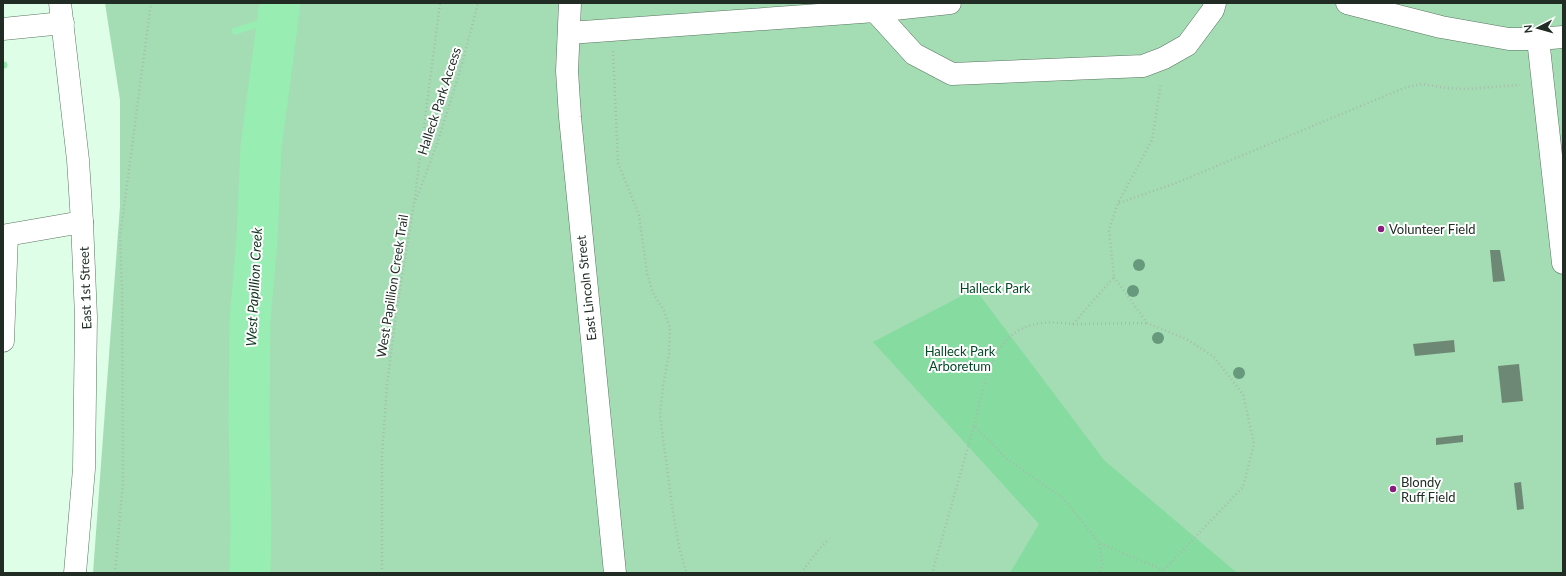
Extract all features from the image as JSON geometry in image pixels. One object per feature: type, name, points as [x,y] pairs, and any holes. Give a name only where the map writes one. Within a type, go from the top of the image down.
[{"type":"street","name":"East Lincoln Street","points":[[570,3],[567,71],[570,117],[615,573]]},
{"type":"street","points":[[875,11],[914,54],[952,74],[1143,66],[1164,58],[1187,45],[1213,10],[1215,3]]},
{"type":"street","points":[[1347,3],[1441,27],[1509,39],[1563,37]]},
{"type":"street","points":[[569,33],[875,11],[938,4]]},
{"type":"street","points":[[3,29],[62,13]]},
{"type":"street","name":"East 1st Street","points":[[62,13],[78,160],[86,317],[84,461],[75,573]]},
{"type":"street","points":[[1538,39],[1563,263]]},
{"type":"street","points":[[3,341],[7,235],[82,222]]},
{"type":"path","points":[[116,573],[123,482],[122,288],[120,237],[151,3]]},
{"type":"path","name":"West Papillion Creek Trail","points":[[382,573],[382,455],[387,386],[397,307],[414,204],[440,3]]},
{"type":"path","name":"Halleck Park Access","points":[[414,204],[438,141],[461,68],[478,3]]},
{"type":"path","points":[[612,45],[618,163],[639,215],[647,273],[653,293],[664,311],[670,328],[669,354],[660,414],[679,547],[684,568],[687,573]]},
{"type":"path","points":[[1147,323],[1114,277],[1110,230],[1118,203],[1152,140],[1164,58]]},
{"type":"path","points":[[1118,203],[1176,183],[1404,88],[1422,84],[1446,88],[1465,89],[1543,83]]},
{"type":"path","points":[[1073,324],[1114,277]]},
{"type":"path","points":[[930,573],[933,570],[990,366],[1001,344],[1018,330],[1042,323],[1147,323],[1186,340],[1213,356],[1243,394],[1254,444],[1243,487],[1163,572],[1099,544],[1063,498],[1007,459],[974,426]]},
{"type":"path","points":[[801,573],[820,548],[830,539]]},
{"type":"path","points":[[1099,544],[1102,565],[1099,573]]},
{"type":"green space","name":"Halleck Park","points":[[105,3],[1563,3],[1563,573],[93,573],[120,206],[120,100]]},
{"type":"green space","name":"Halleck Park Arboretum","points":[[975,289],[1104,460],[1237,573],[1010,573],[1039,524],[873,342]]},
{"type":"building","points":[[1490,250],[1500,250],[1505,281],[1493,282]]},
{"type":"building","points":[[1454,340],[1455,352],[1415,356],[1413,344]]},
{"type":"building","points":[[1519,364],[1523,401],[1502,403],[1498,366]]},
{"type":"building","points":[[1463,435],[1463,442],[1436,445],[1436,438]]},
{"type":"building","points":[[1521,482],[1524,509],[1517,510],[1514,483]]},
{"type":"waterway","name":"West Papillion Creek","points":[[250,573],[250,321],[257,240],[261,147],[280,3]]},
{"type":"waterway","points":[[235,31],[278,18]]},
{"type":"place","name":"Volunteer Field","points":[[1381,229]]},
{"type":"place","name":"Blondy Ruff Field","points":[[1393,489]]}]
